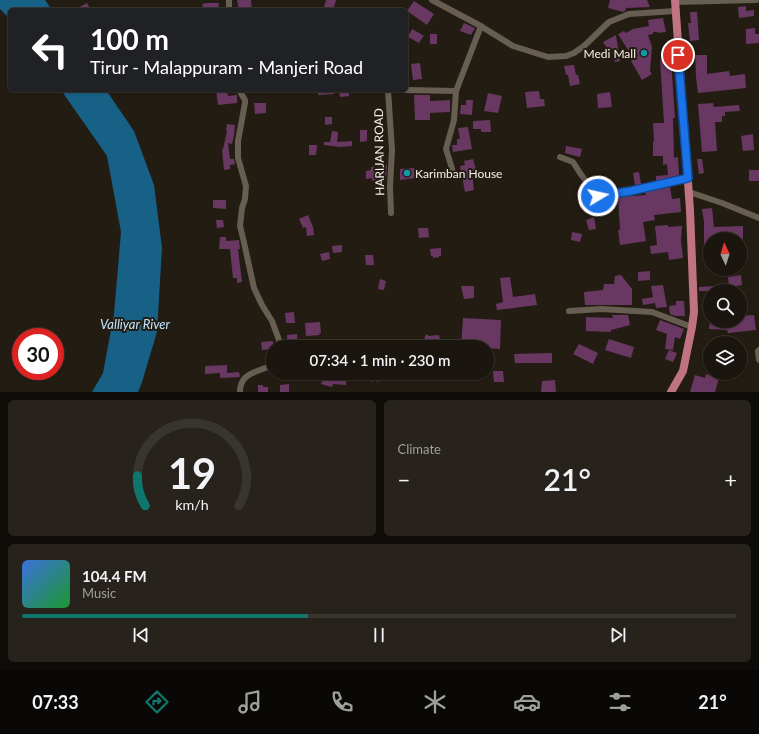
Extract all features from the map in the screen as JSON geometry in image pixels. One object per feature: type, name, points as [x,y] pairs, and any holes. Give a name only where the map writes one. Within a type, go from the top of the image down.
[{"type":"main road","points":[[671,392],[683,371],[694,312],[689,192],[675,1]]},
{"type":"street","points":[[432,0],[481,26],[512,46],[548,57],[566,56],[584,46],[609,22],[628,14],[675,11]]},
{"type":"street","points":[[675,1],[756,0]]},
{"type":"street","points":[[453,172],[446,149],[454,120],[456,91],[481,26]]},
{"type":"street","points":[[409,90],[456,91]]},
{"type":"street","points":[[240,92],[245,103],[238,141],[238,158],[246,186],[240,226],[244,238],[254,288],[272,321],[279,340]]},
{"type":"street","name":"HARIJAN ROAD","points":[[388,92],[392,150],[390,186],[391,213]]},
{"type":"street","points":[[560,157],[573,162],[598,196],[631,191],[688,178]]},
{"type":"street","points":[[689,192],[759,218]]},
{"type":"street","points":[[568,311],[601,309],[652,312],[692,327]]},
{"type":"street","points":[[759,350],[759,360]]},
{"type":"street","points":[[240,392],[241,384],[246,375],[266,368]]},
{"type":"water","points":[[0,0],[45,0],[51,8],[8,8],[8,17],[0,9]]},
{"type":"water","name":"Valliyar River","points":[[62,92],[107,92],[134,131],[154,185],[162,248],[157,332],[138,392],[92,392],[103,373],[114,314],[121,232],[107,156]]},
{"type":"building","points":[[237,0],[251,0],[252,8],[239,8]]},
{"type":"building","points":[[326,0],[336,0],[334,8],[324,7]]},
{"type":"building","points":[[610,0],[647,0],[650,7],[626,8],[623,12],[608,8]]},
{"type":"building","points":[[414,1],[434,14],[427,25],[408,12]]},
{"type":"building","points":[[87,3],[90,8],[78,8]]},
{"type":"building","points":[[219,3],[218,8],[203,8],[202,4]]},
{"type":"building","points":[[746,6],[746,11],[754,10],[754,16],[739,18],[738,7]]},
{"type":"building","points":[[690,12],[697,12],[699,40],[690,41],[688,23],[691,23]]},
{"type":"building","name":"Medi Mall","points":[[663,18],[666,32],[653,32],[653,34],[648,35],[652,47],[650,71],[652,74],[642,80],[631,61],[638,56],[633,47],[628,50],[618,34],[624,31],[626,33],[633,29],[649,26],[648,20]]},
{"type":"building","points":[[464,23],[475,28],[471,35],[460,31]]},
{"type":"building","points":[[755,28],[755,34],[759,34],[759,43],[746,44],[746,29]]},
{"type":"building","points":[[412,29],[421,35],[424,35],[419,43],[408,37]]},
{"type":"building","points":[[430,34],[437,34],[437,44],[430,44]]},
{"type":"building","points":[[616,35],[620,61],[615,62],[613,48],[609,51],[603,42]]},
{"type":"building","points":[[695,55],[707,55],[707,74],[729,71],[730,76],[745,74],[746,88],[698,93]]},
{"type":"building","points":[[671,58],[675,118],[673,118],[674,158],[678,157],[679,175],[656,181],[656,176],[668,175],[667,164],[663,165],[663,156],[653,156],[653,123],[664,123],[660,59]]},
{"type":"building","points":[[420,63],[422,79],[413,80],[411,64]]},
{"type":"building","points":[[574,65],[580,84],[570,86],[568,75],[566,75],[564,66]]},
{"type":"building","points":[[539,91],[540,99],[544,99],[545,106],[527,108],[525,92]]},
{"type":"building","points":[[216,92],[227,92],[228,96],[237,95],[237,103],[218,105]]},
{"type":"building","points":[[318,92],[334,92],[334,94],[318,95]]},
{"type":"building","points":[[339,92],[349,92],[349,96],[340,97]]},
{"type":"building","points":[[610,92],[612,107],[598,108],[597,94]]},
{"type":"building","points":[[488,93],[502,96],[498,113],[484,111]]},
{"type":"building","points":[[414,95],[430,95],[430,101],[450,100],[450,112],[430,113],[430,120],[415,120]]},
{"type":"building","points":[[466,100],[473,100],[472,115],[460,114],[461,105],[466,105]]},
{"type":"building","points":[[254,103],[266,103],[266,113],[255,114]]},
{"type":"building","points":[[713,103],[714,107],[739,105],[740,111],[725,112],[725,116],[722,116],[722,122],[715,122],[717,151],[702,152],[698,104]]},
{"type":"building","points":[[325,117],[332,117],[332,124],[325,125]]},
{"type":"building","points":[[490,120],[491,132],[481,132],[481,129],[473,129],[473,121]]},
{"type":"building","points":[[227,124],[235,125],[232,144],[228,143],[230,159],[234,159],[235,164],[230,165],[230,169],[224,170],[222,149],[227,131]]},
{"type":"building","points":[[468,127],[472,149],[453,152],[452,145],[457,145],[457,139],[460,139],[458,128]]},
{"type":"building","points":[[360,130],[367,130],[367,141],[360,142]]},
{"type":"building","points":[[332,131],[338,132],[337,142],[352,141],[352,146],[340,147],[324,145],[324,142],[330,142]]},
{"type":"building","points":[[753,134],[754,150],[743,151],[741,136]]},
{"type":"building","points":[[309,145],[317,145],[316,155],[309,155]]},
{"type":"building","points":[[566,146],[582,149],[580,157],[565,153]]},
{"type":"building","points":[[473,159],[477,173],[472,174],[474,190],[465,192],[460,166],[465,165],[464,161]]},
{"type":"building","points":[[697,159],[702,159],[704,173],[699,174]]},
{"type":"building","points":[[387,165],[386,179],[372,181],[372,178],[366,179],[366,171],[371,170],[371,167]]},
{"type":"building","name":"Karimban House","points":[[414,168],[415,178],[400,180],[400,169]]},
{"type":"building","points":[[749,170],[759,170],[759,181],[749,181]]},
{"type":"building","points":[[639,172],[641,184],[635,185],[633,173]]},
{"type":"building","points":[[670,187],[672,199],[680,198],[681,212],[654,215],[655,220],[643,222],[646,241],[620,245],[618,230],[620,230],[618,197],[646,195],[645,192]]},
{"type":"building","points":[[213,200],[226,200],[226,209],[213,208]]},
{"type":"building","points":[[712,208],[714,227],[743,226],[743,232],[704,232],[702,209]]},
{"type":"building","points":[[308,215],[313,227],[314,235],[307,236],[306,227],[303,228],[299,219]]},
{"type":"building","points":[[594,217],[596,229],[589,230],[586,220]]},
{"type":"building","points":[[216,220],[223,220],[224,227],[217,228]]},
{"type":"building","points":[[668,225],[668,227],[682,226],[681,241],[683,258],[669,260],[668,252],[651,254],[650,246],[657,245],[655,226]]},
{"type":"building","points":[[418,228],[428,228],[429,237],[419,238]]},
{"type":"building","points":[[572,232],[582,234],[580,242],[571,240]]},
{"type":"building","points":[[220,237],[226,237],[226,241],[239,240],[240,249],[238,249],[242,282],[237,283],[237,278],[233,278],[230,249],[219,249]]},
{"type":"building","points":[[342,245],[342,252],[333,253],[332,246]]},
{"type":"building","points":[[441,248],[441,256],[433,258],[433,256],[431,256],[430,249]]},
{"type":"building","points":[[329,252],[330,259],[322,261],[320,254]]},
{"type":"building","points":[[365,255],[373,255],[374,265],[366,265]]},
{"type":"building","points":[[650,271],[650,280],[638,281],[638,272]]},
{"type":"building","points":[[621,275],[632,289],[632,305],[585,305],[584,292],[603,290],[604,284],[614,284],[615,276]]},
{"type":"building","points":[[741,276],[742,284],[729,284],[728,277]]},
{"type":"building","points":[[510,277],[513,297],[535,294],[537,305],[497,310],[496,304],[503,302],[500,278]]},
{"type":"building","points":[[380,279],[386,281],[384,290],[378,289]]},
{"type":"building","points":[[663,285],[667,307],[656,308],[655,303],[643,305],[642,299],[653,297],[651,286]]},
{"type":"building","points":[[461,286],[474,286],[474,298],[464,299]]},
{"type":"building","points":[[699,287],[703,287],[703,291],[699,291]]},
{"type":"building","points":[[676,301],[684,301],[685,316],[675,316],[670,314],[669,306],[676,305]]},
{"type":"building","points":[[294,312],[295,323],[286,323],[285,313]]},
{"type":"building","points":[[612,315],[628,315],[630,325],[611,330],[611,332],[586,331],[586,317],[613,318]]},
{"type":"building","points":[[754,315],[756,330],[728,333],[727,330],[709,329],[747,328],[747,316]]},
{"type":"building","points":[[463,318],[501,320],[500,349],[494,349],[494,340],[461,340]]},
{"type":"building","points":[[660,320],[684,329],[680,339],[675,337],[673,350],[665,349],[667,334],[656,330]]},
{"type":"building","points":[[320,322],[320,335],[306,336],[305,323]]},
{"type":"building","points":[[297,334],[298,340],[288,340],[287,335]]},
{"type":"building","points":[[426,334],[429,336],[439,335],[440,340],[424,340]]},
{"type":"building","points":[[609,339],[634,347],[631,358],[605,350]]},
{"type":"building","points":[[261,342],[266,342],[266,350],[262,350]]},
{"type":"building","points":[[579,344],[598,353],[593,364],[573,354]]},
{"type":"building","points":[[669,350],[677,353],[673,362],[665,359]]},
{"type":"building","points":[[552,353],[552,363],[515,363],[514,354]]},
{"type":"building","points":[[227,365],[227,373],[239,372],[240,377],[220,378],[220,373],[205,374],[205,366]]},
{"type":"building","points":[[494,371],[503,371],[504,382],[494,382]]},
{"type":"building","points":[[695,375],[703,377],[703,380],[718,380],[715,392],[690,392]]},
{"type":"building","points":[[322,380],[346,380],[346,385],[333,384],[332,387],[321,384]]},
{"type":"building","points":[[555,380],[556,392],[541,392],[542,381]]},
{"type":"building","points":[[289,384],[289,392],[280,392],[280,385]]},
{"type":"building","points":[[258,385],[268,387],[268,392],[258,392]]},
{"type":"place","name":"Medi Mall","points":[[644,53]]},
{"type":"place","name":"Karimban House","points":[[407,173]]},
{"type":"route","points":[[598,196],[631,191],[688,178],[678,55]]}]
